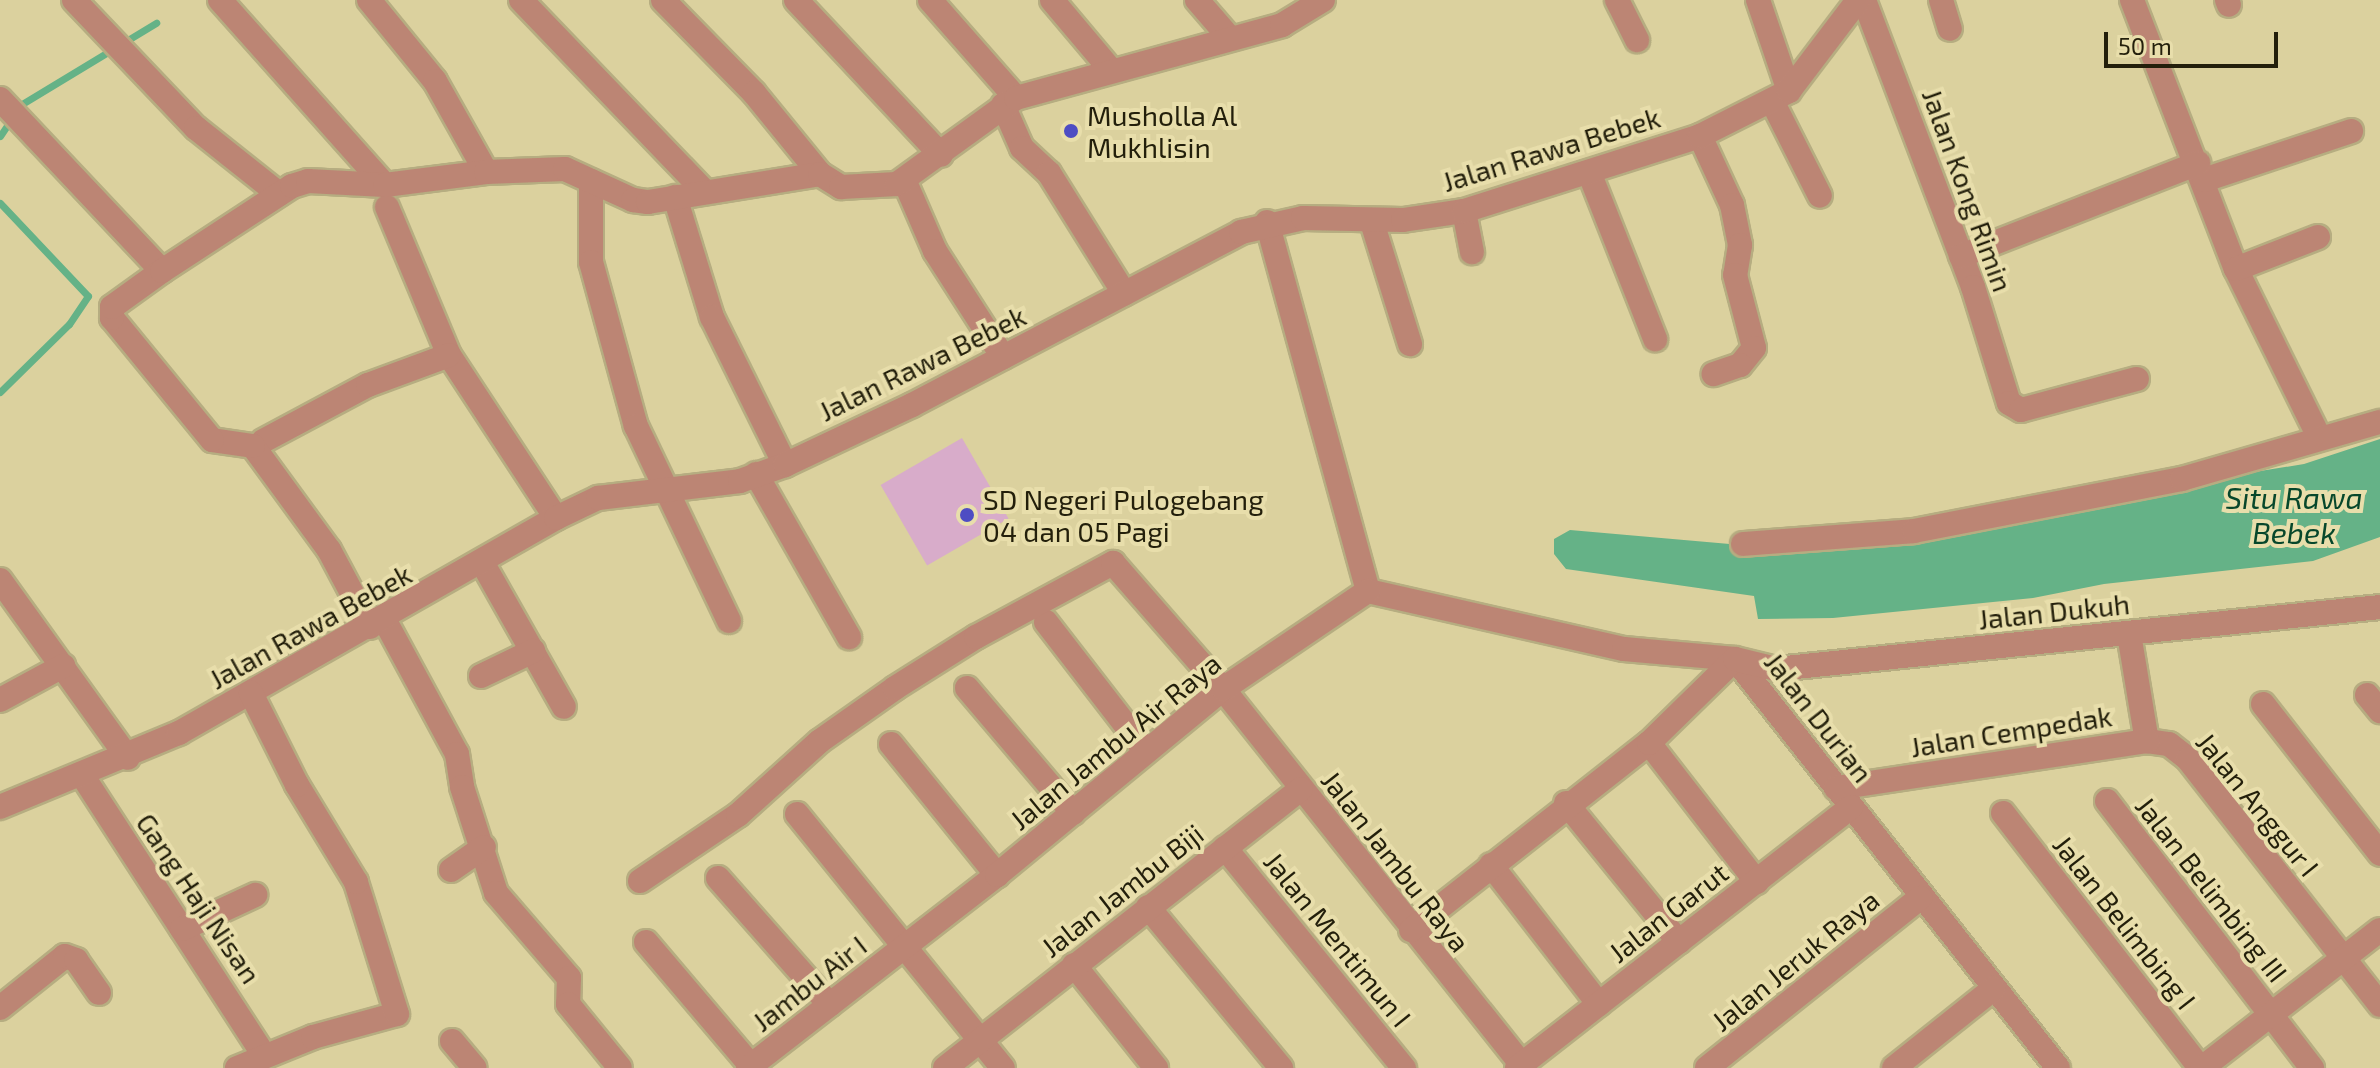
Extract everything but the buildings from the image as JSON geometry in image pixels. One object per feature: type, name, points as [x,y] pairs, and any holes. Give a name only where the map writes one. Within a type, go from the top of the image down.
[{"type":"street","points":[[74,0],[196,128],[279,194]]},
{"type":"street","points":[[369,0],[435,81],[486,172]]},
{"type":"street","points":[[521,0],[703,190]]},
{"type":"street","points":[[663,0],[754,93],[820,174],[841,187],[905,182],[1010,102],[1111,70],[1282,25],[1323,0]]},
{"type":"street","points":[[796,0],[941,155]]},
{"type":"street","points":[[930,0],[1010,102],[1022,148],[1043,165],[1081,218],[1124,293]]},
{"type":"street","points":[[1052,0],[1111,70]]},
{"type":"street","points":[[1197,0],[1229,37]]},
{"type":"street","points":[[1617,0],[1637,40]]},
{"type":"street","points":[[1758,0],[1781,96],[1820,196]]},
{"type":"street","name":"Jalan Rawa Bebek","points":[[0,807],[128,758],[483,564],[556,518],[598,498],[667,491],[756,474],[785,465],[1267,222],[1372,222],[1464,211],[1700,136],[1781,96],[1858,0]]},
{"type":"street","name":"Jalan Kong Rimin","points":[[1864,0],[1961,256],[2009,403],[2021,410],[2137,379]]},
{"type":"street","points":[[1941,0],[1950,29]]},
{"type":"street","points":[[2132,0],[2236,269],[2319,437]]},
{"type":"street","points":[[224,1],[386,196],[449,355],[556,518]]},
{"type":"street","points":[[0,99],[162,271]]},
{"type":"street","points":[[1961,256],[2201,172],[2351,131]]},
{"type":"street","points":[[1700,136],[1732,205],[1740,245],[1735,275],[1754,348],[1740,365],[1714,374]]},
{"type":"street","points":[[620,1068],[568,1004],[569,978],[496,893],[484,847],[462,787],[457,754],[329,550],[253,446],[212,440],[112,318],[112,307],[279,194],[308,181],[386,196],[486,172],[565,169],[633,200],[675,197],[703,190],[820,174]]},
{"type":"street","points":[[1589,172],[1655,339]]},
{"type":"street","points":[[591,181],[595,280],[636,426],[729,621]]},
{"type":"street","points":[[905,182],[935,251],[1003,357]]},
{"type":"street","points":[[675,197],[712,317],[785,465]]},
{"type":"street","points":[[1464,211],[1472,252]]},
{"type":"street","points":[[1267,222],[1367,588]]},
{"type":"street","points":[[1372,222],[1410,344]]},
{"type":"street","points":[[2236,269],[2318,237]]},
{"type":"street","points":[[263,441],[368,385],[449,355]]},
{"type":"street","points":[[1743,544],[1914,531],[2182,479],[2319,437],[2380,422]]},
{"type":"street","points":[[756,474],[849,637]]},
{"type":"street","name":"Jalan Jambu Raya","points":[[640,881],[738,815],[820,741],[895,688],[976,637],[1113,563],[1223,689],[1521,1067]]},
{"type":"street","points":[[483,564],[564,707]]},
{"type":"street","points":[[0,580],[128,758]]},
{"type":"street","name":"Jalan Durian","points":[[1367,588],[1624,649],[1735,659],[1920,898],[2058,1068]]},
{"type":"street","name":"Jalan Jambu Air Raya","points":[[906,946],[1223,689],[1367,588]]},
{"type":"street","name":"Jalan Dukuh","points":[[1735,659],[1776,669],[2380,607]]},
{"type":"street","points":[[1046,622],[1145,750]]},
{"type":"street","points":[[2129,634],[2147,741]]},
{"type":"street","points":[[481,676],[533,651]]},
{"type":"street","points":[[1411,930],[1566,803],[1649,743],[1735,659]]},
{"type":"street","points":[[0,700],[63,666]]},
{"type":"street","points":[[967,688],[1073,813]]},
{"type":"street","points":[[237,1068],[264,1055],[397,1014],[356,882],[297,785],[251,693]]},
{"type":"street","points":[[2263,704],[2380,854]]},
{"type":"street","name":"Jalan Cempedak","points":[[1836,788],[2147,741]]},
{"type":"street","name":"Jalan Anggur I","points":[[2147,741],[2169,744],[2188,759],[2380,1005]]},
{"type":"street","points":[[1649,743],[1757,882]]},
{"type":"street","points":[[891,744],[997,875]]},
{"type":"street","name":"Gang Haji Nisan","points":[[82,775],[264,1055]]},
{"type":"street","name":"Jalan Jambu Biji","points":[[945,1068],[1301,789]]},
{"type":"street","name":"Jalan Belimbing III","points":[[2107,801],[2312,1068]]},
{"type":"street","points":[[1566,803],[1679,942]]},
{"type":"street","name":"Jalan Garut","points":[[1521,1067],[1851,807]]},
{"type":"street","name":"Jalan Belimbing I","points":[[2003,813],[2201,1068]]},
{"type":"street","points":[[797,814],[1003,1068]]},
{"type":"street","points":[[451,870],[484,847]]},
{"type":"street","name":"Jalan Mentimun I","points":[[1225,848],[1404,1068]]},
{"type":"street","points":[[1491,865],[1599,1004]]},
{"type":"street","points":[[718,878],[830,1005]]},
{"type":"street","points":[[182,929],[255,895]]},
{"type":"street","name":"Jalan Jeruk Raya","points":[[1707,1068],[1920,898]]},
{"type":"street","points":[[1148,907],[1281,1068]]},
{"type":"street","points":[[2201,1068],[2380,930]]},
{"type":"street","points":[[646,942],[750,1067]]},
{"type":"street","name":"Jambu Air I","points":[[750,1067],[906,946]]},
{"type":"street","points":[[0,1008],[65,956],[76,960],[99,993]]},
{"type":"street","points":[[1074,965],[1156,1068]]},
{"type":"street","points":[[1902,1066],[1993,989]]},
{"type":"street","points":[[452,1041],[475,1068]]},
{"type":"shaded area","points":[[962,438],[1008,519],[927,566],[881,485]]},
{"type":"water","name":"Situ Rawa Bebek","points":[[2380,439],[2380,537],[2313,561],[2104,584],[2033,598],[1833,618],[1758,619],[1754,596],[1566,569],[1554,554],[1554,539],[1570,530],[1741,545],[2063,503],[2304,464]]},
{"type":"waterway","points":[[22,104],[156,23]]},
{"type":"waterway","points":[[0,136],[8,124]]},
{"type":"waterway","points":[[0,203],[88,296],[69,324],[0,392]]},
{"type":"place","name":"Musholla Al Mukhlisin","points":[[1071,131]]},
{"type":"place","name":"SD Negeri Pulogebang 04 dan 05 Pagi","points":[[967,515]]}]
